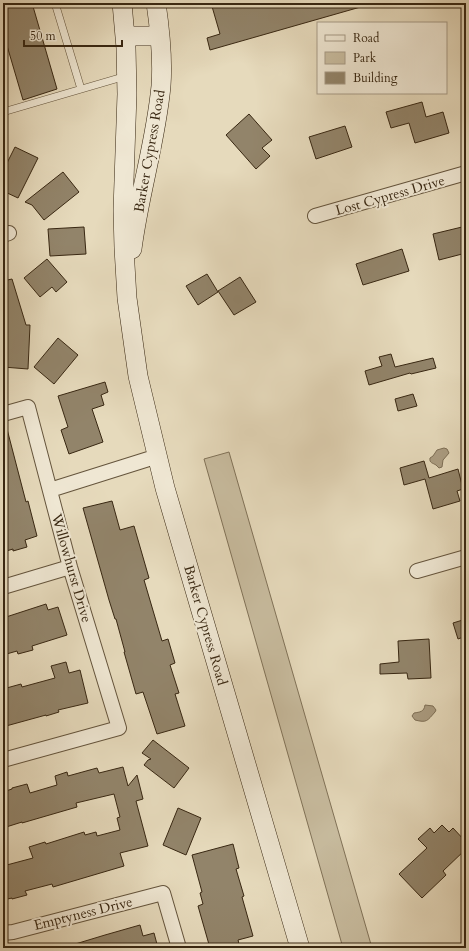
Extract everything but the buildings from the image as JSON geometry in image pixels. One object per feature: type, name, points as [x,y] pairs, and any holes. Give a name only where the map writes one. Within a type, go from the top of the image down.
[{"type":"street","name":"Barker Cypress Road","points":[[122,3],[127,94],[123,210],[124,248],[127,298],[138,376],[170,503],[300,948]]},
{"type":"street","name":"Barker Cypress Road","points":[[127,298],[141,195],[157,115],[161,85],[161,51],[156,3]]},
{"type":"street","points":[[125,36],[160,36]]},
{"type":"street","name":"Lost Cypress Drive","points":[[315,216],[466,173]]},
{"type":"street","name":"Willowhurst Drive","points":[[3,414],[28,407],[70,567],[118,728],[3,760]]},
{"type":"street","points":[[50,490],[158,456]]},
{"type":"street","points":[[417,571],[466,557]]},
{"type":"street","points":[[3,587],[70,567]]},
{"type":"street","name":"Emptyness Drive","points":[[3,933],[13,932],[163,893],[179,948]]},
{"type":"lane","points":[[55,3],[80,90]]},
{"type":"lane","points":[[3,112],[126,76]]},
{"type":"green space","points":[[229,452],[372,948],[343,948],[204,459]]},
{"type":"shaded area","points":[[444,448],[447,449],[449,453],[443,460],[442,467],[439,468],[431,462],[430,458],[437,450]]},
{"type":"shaded area","points":[[425,705],[433,706],[436,710],[435,712],[424,721],[415,720],[412,716],[414,713],[423,710]]}]
